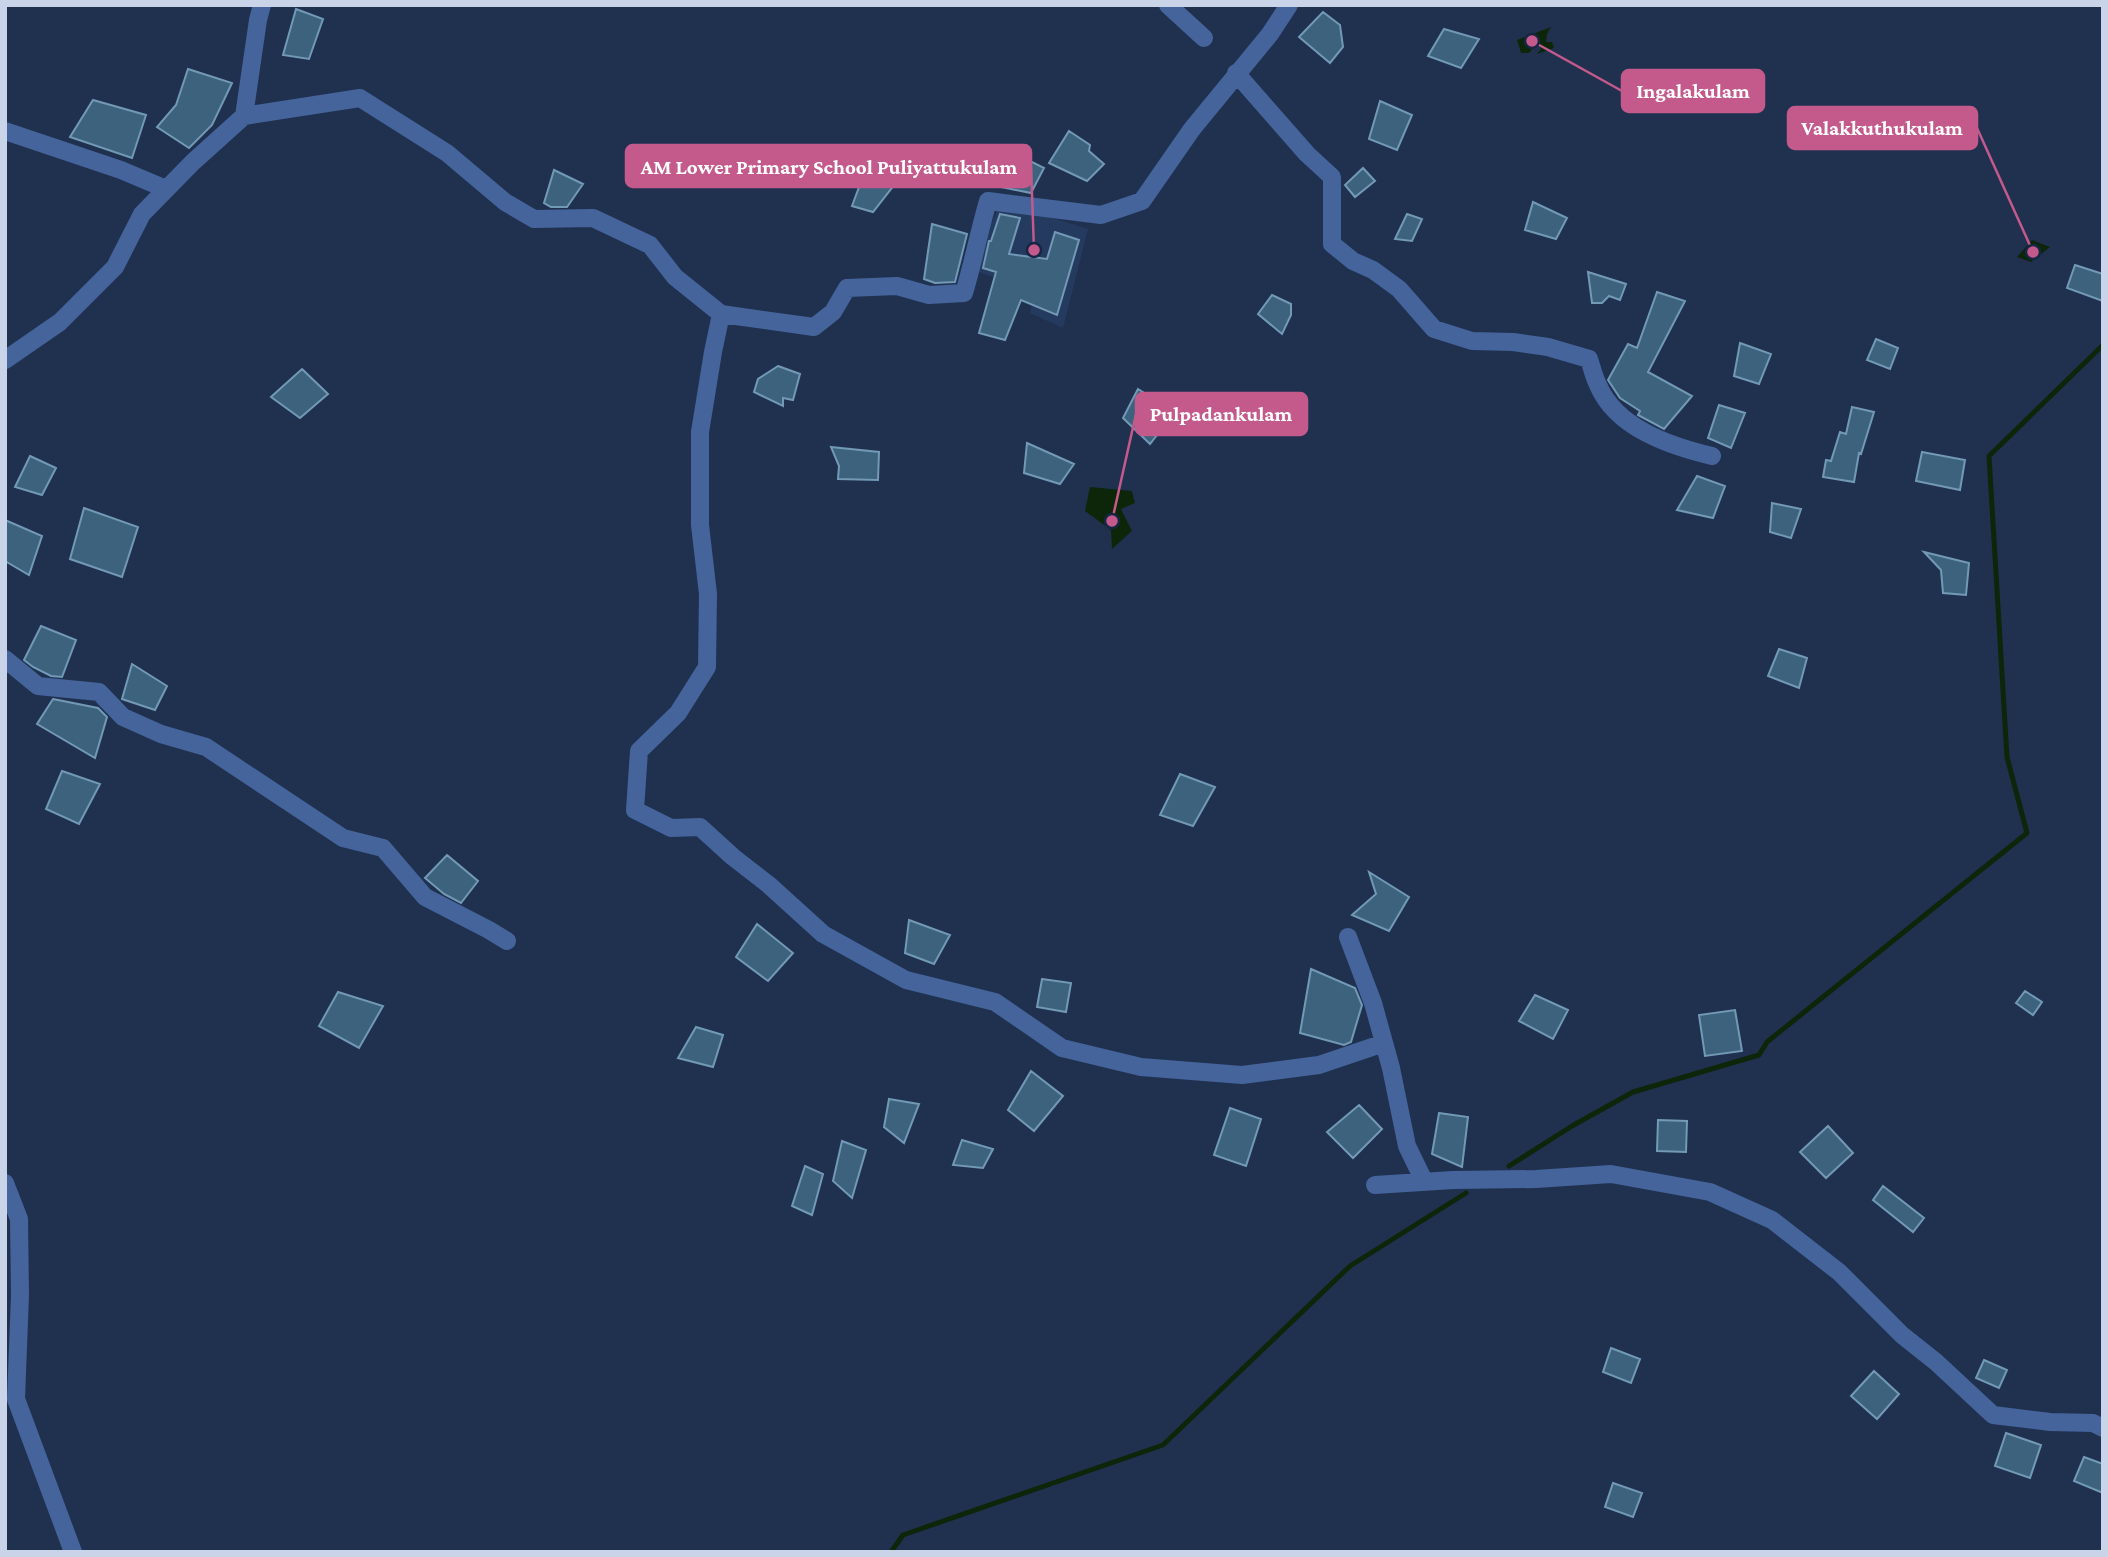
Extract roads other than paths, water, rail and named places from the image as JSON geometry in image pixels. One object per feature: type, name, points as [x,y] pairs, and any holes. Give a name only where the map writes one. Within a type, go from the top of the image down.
[{"type":"street","points":[[244,116],[262,5]]},
{"type":"street","points":[[1168,5],[1204,38]]},
{"type":"street","points":[[5,360],[60,322],[115,267],[142,214],[193,162],[244,116],[360,98],[447,153],[505,202],[534,219],[593,218],[650,245],[675,277],[722,314],[814,327],[833,312],[847,288],[897,286],[929,295],[964,293],[988,201],[1101,215],[1142,201],[1192,129],[1270,34],[1289,5]]},
{"type":"street","points":[[1236,73],[1307,155],[1332,177],[1332,244],[1353,261],[1373,270],[1399,289],[1434,329],[1472,341],[1513,342],[1548,347],[1590,359],[1598,387],[1618,415],[1656,438],[1712,456]]},
{"type":"street","points":[[5,131],[121,170],[166,189]]},
{"type":"street","points":[[722,314],[700,432],[700,525],[708,594],[707,667],[678,713],[639,751],[635,810],[671,828],[700,827],[823,934],[906,980],[995,1002],[1062,1048],[1141,1067],[1242,1076],[1319,1065],[1384,1043]]},
{"type":"street","points":[[5,659],[38,686],[99,692],[123,717],[160,734],[206,747],[343,838],[383,848],[425,897],[507,941]]},
{"type":"street","points":[[1348,937],[1373,1003],[1407,1146],[1424,1181]]},
{"type":"street","points":[[1375,1185],[1611,1174],[1710,1192],[1772,1220],[1839,1272],[1902,1335],[1936,1362],[1993,1415],[2050,1422],[2093,1423],[2103,1428]]},
{"type":"street","points":[[5,1183],[19,1219],[20,1295],[16,1399],[73,1552]]},
{"type":"waterway","points":[[1509,1166],[1633,1092],[1759,1055],[1767,1042],[2027,833],[2007,757],[1989,456],[2103,345]]},
{"type":"waterway","points":[[891,1552],[903,1535],[1163,1445],[1350,1266],[1466,1193]]},
{"type":"place","name":"Ingalakulam","points":[[1532,41]]},
{"type":"place","name":"AM Lower Primary School Puliyattukulam","points":[[1034,250]]},
{"type":"place","name":"Valakkuthukulam","points":[[2033,252]]},
{"type":"place","name":"Pulpadankulam","points":[[1112,521]]}]
